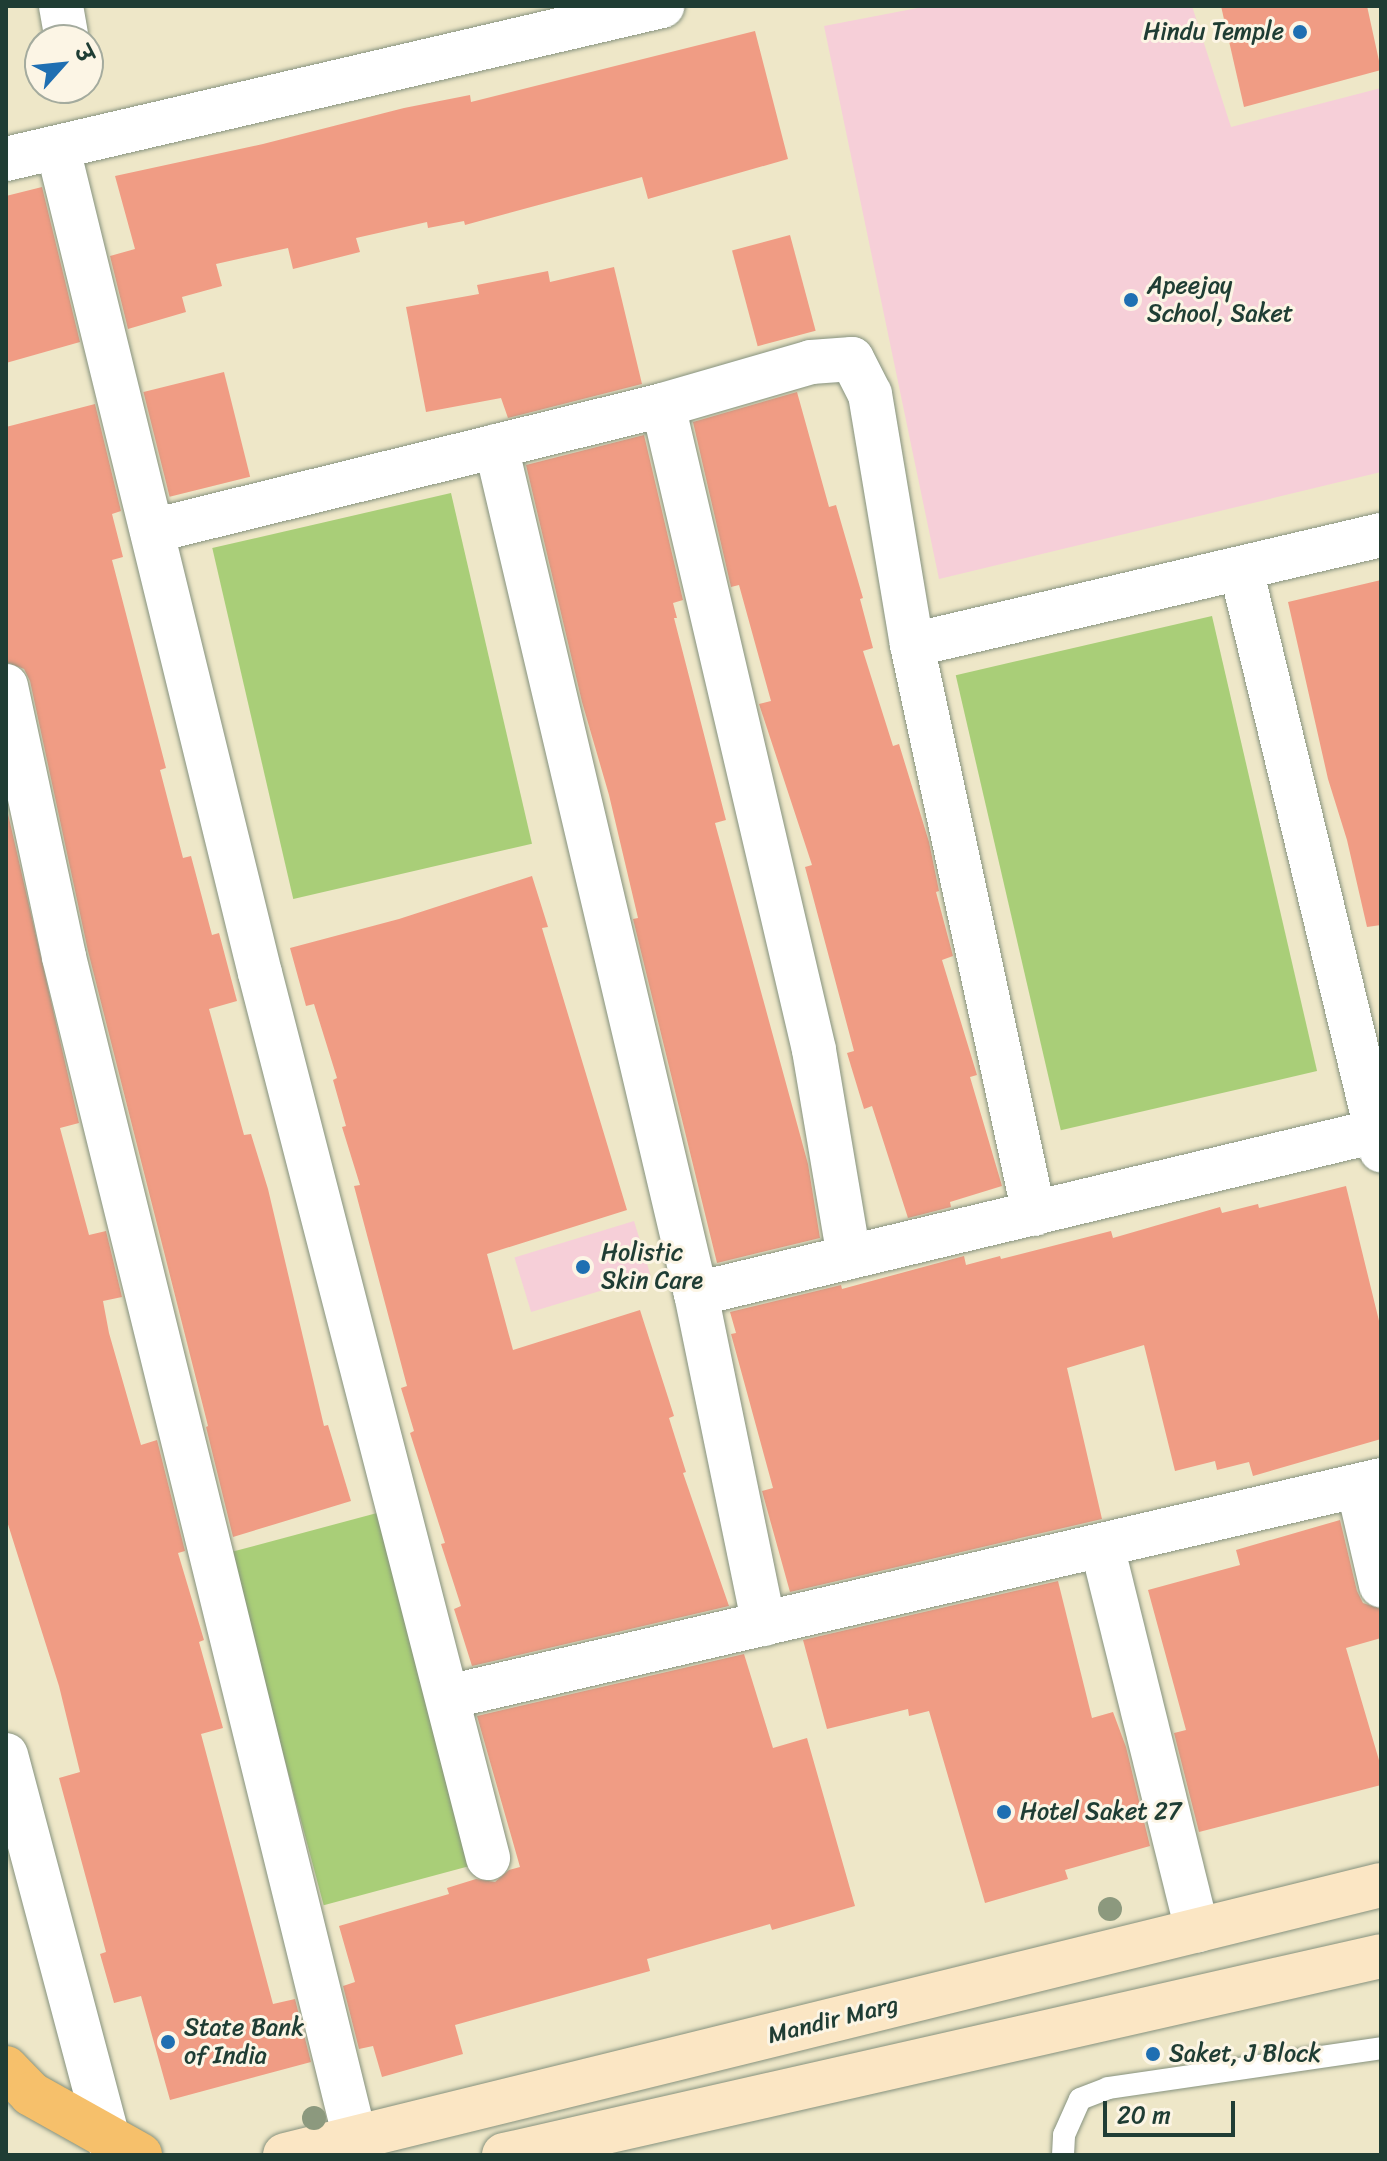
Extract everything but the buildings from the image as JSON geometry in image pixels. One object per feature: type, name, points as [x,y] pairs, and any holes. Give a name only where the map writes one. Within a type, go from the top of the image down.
[{"type":"main road","name":"Mandir Marg","points":[[285,2155],[1381,1885]]},
{"type":"main road","points":[[504,2155],[1381,1956]]},
{"type":"main road","points":[[6,2068],[31,2094],[124,2148]]},
{"type":"street","points":[[6,159],[662,6]]},
{"type":"street","points":[[58,149],[260,973],[488,1858]]},
{"type":"street","points":[[152,531],[663,405],[811,362],[852,359],[870,394],[912,645],[1034,1214]]},
{"type":"street","points":[[663,405],[814,1050],[849,1257]]},
{"type":"street","points":[[496,446],[696,1294],[764,1624]]},
{"type":"street","points":[[912,645],[1381,535]]},
{"type":"street","points":[[696,1294],[1034,1214],[1379,1140],[1241,569]]},
{"type":"street","points":[[6,686],[64,957],[355,2138]]},
{"type":"street","points":[[448,1697],[1370,1483],[1381,1585]]},
{"type":"street","points":[[1102,1546],[1197,1930]]},
{"type":"street","points":[[6,1755],[124,2148]]},
{"type":"lane","points":[[1063,2155],[1064,2135],[1080,2099],[1108,2088],[1381,2048]]},
{"type":"shaded area","name":"Apeejay School, Saket","points":[[928,6],[1192,6],[1231,127],[1381,88],[1381,472],[939,579],[824,26]]},
{"type":"shaded area","name":"Holistic Skin Care","points":[[634,1221],[651,1276],[531,1312],[514,1258]]},
{"type":"green space","points":[[451,493],[532,844],[293,899],[212,548]]},
{"type":"green space","points":[[1212,616],[1317,1071],[1061,1130],[956,675]]},
{"type":"green space","points":[[377,1513],[471,1866],[324,1905],[229,1553]]},
{"type":"place","name":"Hindu Temple","points":[[1300,32]]},
{"type":"place","name":"Apeejay School, Saket","points":[[1131,300]]},
{"type":"place","name":"Holistic Skin Care","points":[[583,1267]]},
{"type":"place","name":"Hotel Saket 27","points":[[1004,1812]]},
{"type":"place","name":"State Bank of India","points":[[168,2042]]},
{"type":"place","name":"Saket, J Block","points":[[1153,2054]]}]
